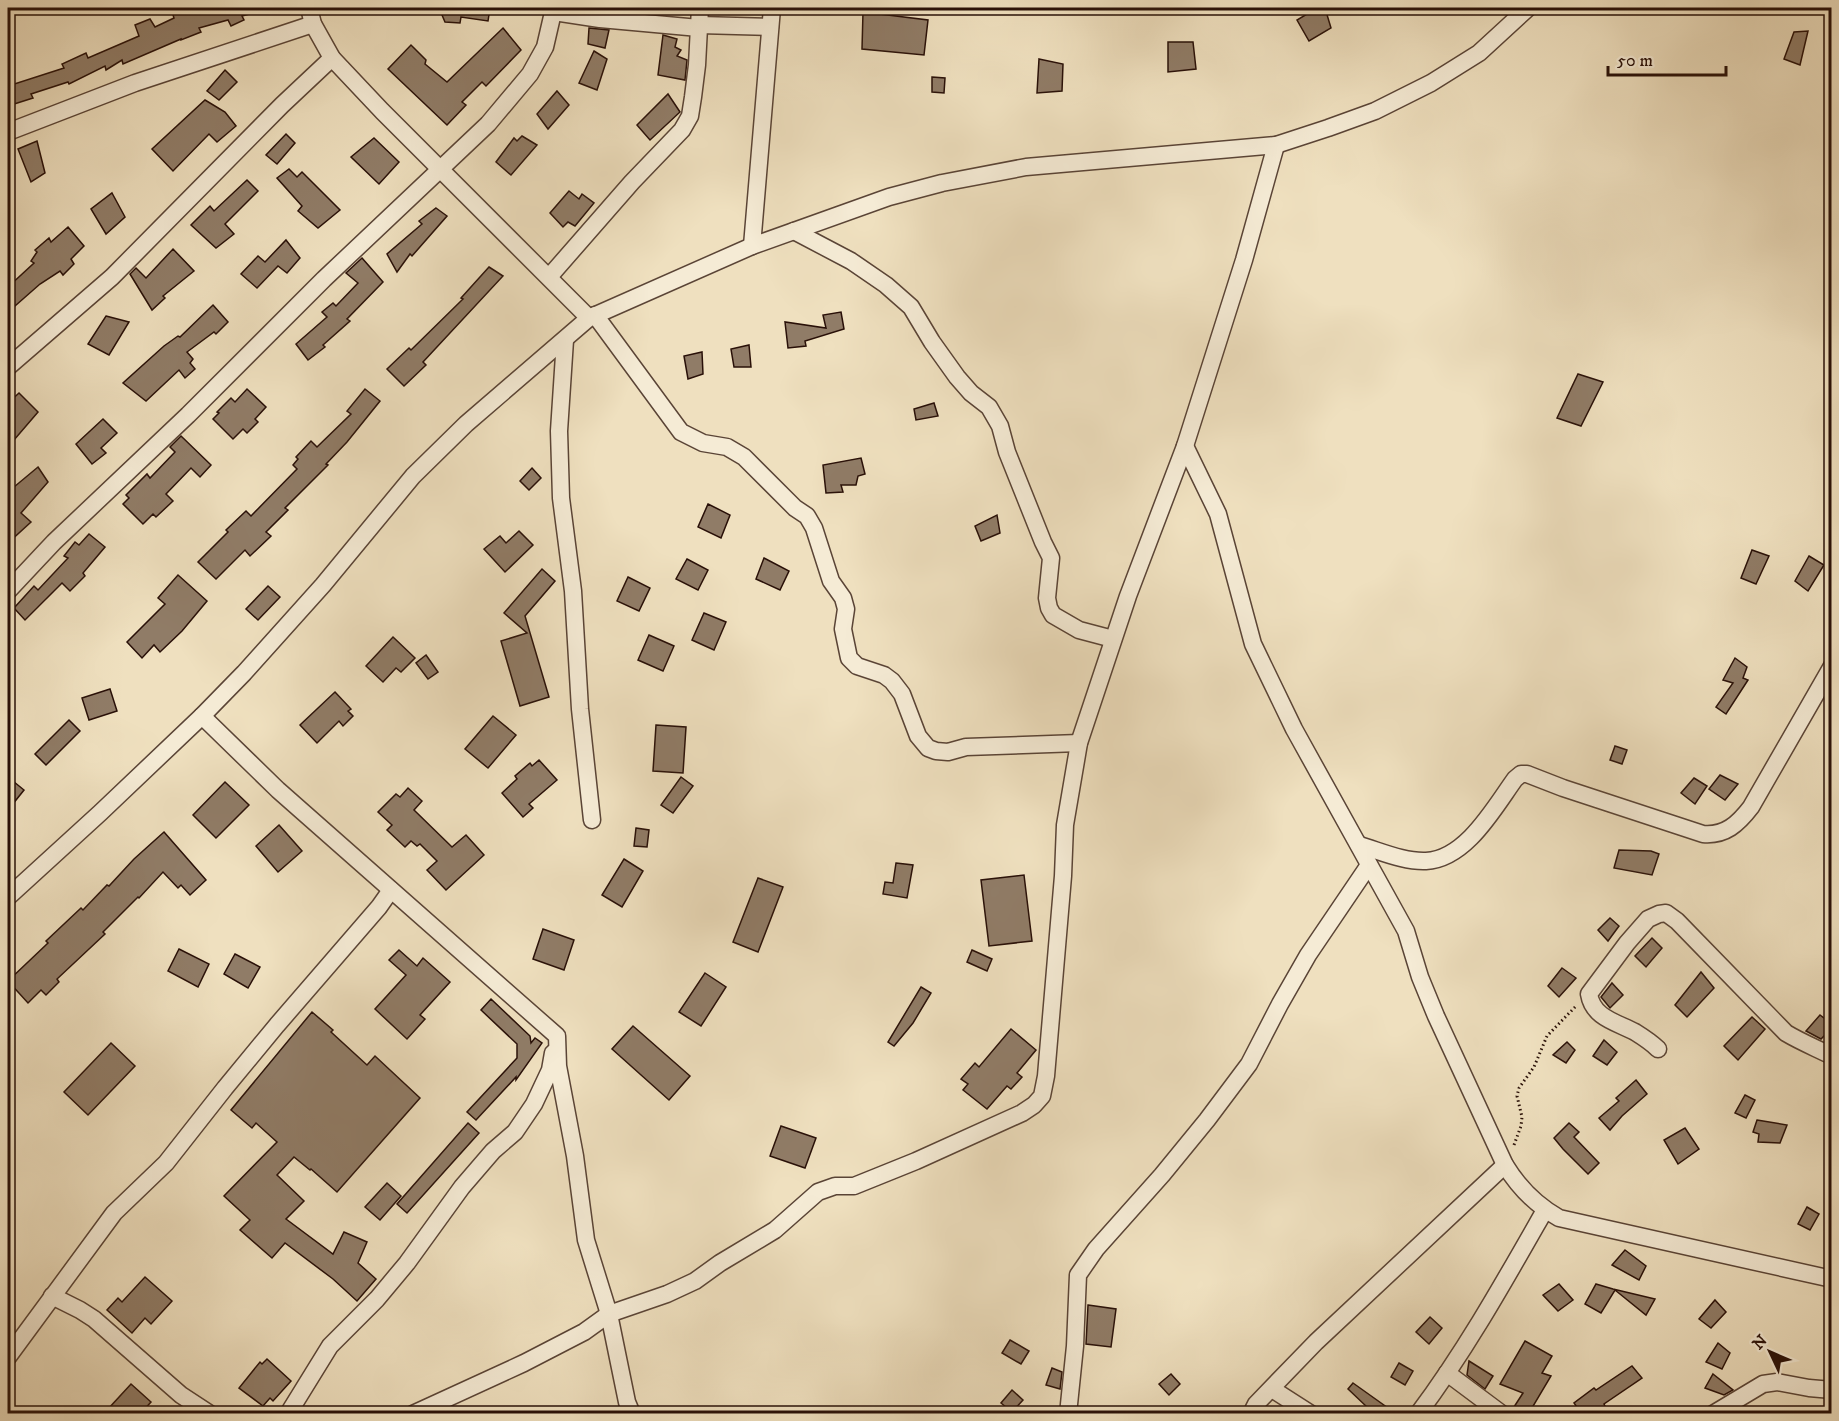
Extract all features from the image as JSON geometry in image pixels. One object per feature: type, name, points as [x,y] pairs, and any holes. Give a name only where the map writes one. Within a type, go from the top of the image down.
[{"type":"street","points":[[549,277],[632,182],[682,130],[690,116],[697,64],[700,8]]},
{"type":"street","points":[[752,246],[772,8]]},
{"type":"street","points":[[8,897],[202,716],[323,585],[413,476],[466,424],[592,316],[752,246],[900,194],[942,183],[1005,171],[1276,144],[1375,111],[1431,83],[1479,53],[1528,8]]},
{"type":"street","points":[[8,591],[54,542],[188,415],[324,279],[488,124],[530,74],[545,47],[554,10],[600,19],[699,26],[770,27]]},
{"type":"street","points":[[8,132],[311,16],[332,58],[549,277],[592,316],[681,432],[703,443],[727,447],[744,457],[795,508],[807,516],[814,528],[831,581],[843,598],[846,609],[843,629],[849,658],[857,666],[884,675],[892,681],[902,694],[918,736],[928,748],[948,752],[966,747],[1079,743]]},
{"type":"street","points":[[8,367],[112,277],[282,105],[332,58]]},
{"type":"street","points":[[413,1413],[524,1364],[584,1332],[609,1314],[667,1294],[695,1281],[775,1230],[818,1192],[835,1186],[854,1186],[916,1161],[1022,1113],[1042,1096],[1053,1007],[1065,825],[1079,743],[1113,639],[1185,446],[1244,260],[1276,144]]},
{"type":"street","points":[[794,231],[851,261],[886,285],[911,307],[957,377],[971,393],[989,407],[1000,426],[1007,452],[1051,558],[1047,598],[1053,615],[1079,630],[1113,639]]},
{"type":"street","points":[[565,340],[559,431],[561,498],[573,591],[580,708],[592,820]]},
{"type":"street","points":[[1185,446],[1218,514],[1253,644],[1294,729],[1406,931],[1420,977],[1436,1016],[1505,1166],[1514,1180],[1545,1210],[1559,1218],[1832,1279]]},
{"type":"street","points":[[1359,845],[1403,858],[1425,861],[1441,858],[1472,837],[1521,774],[1527,774],[1703,834],[1714,835],[1731,827],[1750,807],[1832,666]]},
{"type":"street","points":[[202,716],[278,790],[556,1036],[558,1066],[575,1156],[586,1240],[609,1314],[627,1402],[632,1413]]},
{"type":"street","points":[[1068,1413],[1075,1347],[1078,1275],[1096,1249],[1207,1120],[1249,1064],[1308,956],[1369,865]]},
{"type":"street","points":[[8,1357],[114,1213],[166,1163],[277,1025],[379,908],[391,890]]},
{"type":"street","points":[[1658,1049],[1633,1031],[1605,1018],[1596,1011],[1589,994],[1648,919],[1666,913],[1677,921],[1786,1033],[1832,1056]]},
{"type":"street","points":[[288,1413],[330,1346],[377,1299],[407,1263],[470,1178],[493,1151],[514,1132],[534,1104],[550,1070],[556,1036]]},
{"type":"street","points":[[1251,1413],[1256,1404],[1316,1342],[1505,1166]]},
{"type":"street","points":[[1418,1413],[1490,1308],[1545,1210]]},
{"type":"street","points":[[52,1296],[94,1319],[181,1395],[210,1413]]},
{"type":"street","points":[[1447,1373],[1502,1413]]},
{"type":"street","points":[[1713,1413],[1763,1384],[1777,1382],[1832,1390]]},
{"type":"street","points":[[1272,1389],[1311,1413]]},
{"type":"path","points":[[1505,1166],[1521,1126],[1522,1118],[1517,1096],[1519,1088],[1539,1058],[1547,1036],[1589,994]]},
{"type":"building","points":[[171,8],[259,8],[260,11],[242,16],[244,20],[231,26],[228,20],[199,28],[201,32],[123,64],[122,60],[106,70],[105,66],[69,84],[68,82],[31,94],[33,98],[8,106],[8,86],[64,68],[62,64],[86,53],[88,58],[139,36],[135,25],[150,19],[155,27],[174,18]]},
{"type":"building","points":[[439,8],[490,8],[488,21],[461,17],[460,23],[445,22]]},
{"type":"building","points":[[1317,8],[1325,8],[1331,28],[1309,41],[1297,20]]},
{"type":"building","points":[[863,12],[928,20],[924,55],[862,49]]},
{"type":"building","points":[[503,28],[521,50],[486,86],[482,82],[462,102],[466,105],[447,125],[388,69],[411,45],[426,60],[425,64],[447,82]]},
{"type":"building","points":[[589,28],[609,30],[605,48],[588,44]]},
{"type":"building","points":[[1808,31],[1800,65],[1784,59],[1794,32]]},
{"type":"building","points":[[663,35],[677,39],[675,47],[681,50],[677,56],[687,60],[685,80],[658,75]]},
{"type":"building","points":[[1168,42],[1193,42],[1196,69],[1168,72]]},
{"type":"building","points":[[594,51],[607,59],[597,90],[579,83]]},
{"type":"building","points":[[1039,59],[1063,64],[1062,91],[1037,93]]},
{"type":"building","points":[[225,70],[237,82],[219,100],[207,91]]},
{"type":"building","points":[[932,77],[945,78],[944,93],[932,92]]},
{"type":"building","points":[[557,91],[569,105],[548,129],[537,114]]},
{"type":"building","points":[[668,94],[680,112],[650,140],[637,125]]},
{"type":"building","points":[[205,100],[225,112],[236,126],[217,142],[209,134],[173,171],[152,149]]},
{"type":"building","points":[[286,134],[295,143],[277,164],[266,155]]},
{"type":"building","points":[[522,136],[537,145],[511,175],[496,162],[514,138],[517,141]]},
{"type":"building","points":[[374,138],[399,162],[379,184],[351,157]]},
{"type":"building","points":[[37,141],[45,173],[31,182],[18,149]]},
{"type":"building","points":[[289,169],[297,177],[302,172],[340,210],[318,228],[298,211],[302,206],[277,178]]},
{"type":"building","points":[[247,180],[258,191],[225,224],[234,234],[216,248],[191,225],[210,206],[214,211]]},
{"type":"building","points":[[569,191],[579,199],[582,194],[594,203],[575,226],[568,222],[563,227],[550,213]]},
{"type":"building","points":[[112,193],[125,217],[106,234],[91,209]]},
{"type":"building","points":[[436,208],[447,216],[412,256],[410,254],[397,272],[387,254],[422,224],[419,221]]},
{"type":"building","points":[[68,227],[84,246],[71,259],[74,264],[63,275],[60,271],[40,284],[15,306],[8,298],[8,287],[34,263],[31,261],[37,252],[35,250],[49,238],[51,242]]},
{"type":"building","points":[[286,240],[300,258],[287,273],[278,266],[257,288],[241,274],[258,256],[265,262]]},
{"type":"building","points":[[173,249],[194,271],[163,296],[165,298],[152,310],[130,274],[136,268],[146,278]]},
{"type":"building","points":[[362,258],[383,282],[347,319],[350,321],[323,345],[325,347],[308,360],[296,344],[327,317],[322,312],[333,303],[336,306],[358,283],[346,273]]},
{"type":"building","points":[[489,267],[503,276],[423,362],[426,365],[404,386],[387,369],[409,348],[411,350],[463,299],[461,298]]},
{"type":"building","points":[[213,305],[228,322],[216,334],[214,332],[187,352],[193,359],[190,363],[195,369],[185,378],[179,370],[146,401],[123,383],[164,346],[178,336],[180,337]]},
{"type":"building","points":[[841,312],[844,329],[805,341],[806,346],[788,348],[785,322],[826,328],[823,315]]},
{"type":"building","points":[[106,316],[129,322],[109,355],[88,344]]},
{"type":"building","points":[[749,345],[751,367],[734,367],[731,349]]},
{"type":"building","points":[[702,352],[703,374],[688,379],[684,356]]},
{"type":"building","points":[[1578,374],[1603,382],[1581,426],[1557,418]]},
{"type":"building","points":[[247,389],[266,407],[255,419],[258,422],[247,433],[243,429],[233,439],[213,419],[231,398],[235,402]]},
{"type":"building","points":[[365,389],[380,401],[326,464],[328,465],[285,508],[288,510],[266,532],[271,536],[250,556],[245,550],[216,579],[198,562],[246,511],[251,516],[297,469],[293,465],[298,459],[296,457],[311,441],[317,447],[351,414],[347,411]]},
{"type":"building","points":[[19,393],[38,412],[8,447],[8,403]]},
{"type":"building","points":[[934,403],[938,416],[916,420],[914,409]]},
{"type":"building","points":[[103,419],[117,433],[101,448],[106,453],[92,464],[76,444]]},
{"type":"building","points":[[181,436],[211,465],[200,477],[191,468],[166,494],[173,501],[156,517],[153,514],[143,524],[123,504],[129,498],[126,495],[147,474],[150,478],[175,452],[170,447]]},
{"type":"building","points":[[861,458],[865,474],[858,476],[856,485],[841,485],[843,492],[826,493],[823,465]]},
{"type":"building","points":[[38,467],[48,482],[21,513],[31,522],[8,543],[8,492]]},
{"type":"building","points":[[532,468],[541,478],[529,490],[520,481]]},
{"type":"building","points":[[708,504],[730,515],[721,538],[698,527]]},
{"type":"building","points":[[997,515],[1000,533],[981,541],[975,526]]},
{"type":"building","points":[[519,531],[533,545],[505,572],[484,549],[500,536],[506,543]]},
{"type":"building","points":[[89,534],[105,547],[83,573],[85,576],[70,591],[62,583],[25,620],[14,608],[34,586],[38,590],[68,558],[64,556],[75,542],[79,545]]},
{"type":"building","points":[[1752,550],[1769,556],[1756,584],[1741,578]]},
{"type":"building","points":[[1809,556],[1824,565],[1808,591],[1795,581]]},
{"type":"building","points":[[764,558],[789,571],[780,590],[756,579]]},
{"type":"building","points":[[687,559],[708,570],[698,590],[676,579]]},
{"type":"building","points":[[542,569],[555,581],[525,616],[549,697],[520,706],[501,641],[527,633],[504,613]]},
{"type":"building","points":[[178,575],[207,601],[182,631],[160,652],[154,645],[142,658],[127,642],[165,604],[158,598]]},
{"type":"building","points":[[628,577],[650,588],[639,611],[617,601]]},
{"type":"building","points":[[268,586],[280,597],[258,620],[246,609]]},
{"type":"building","points":[[704,613],[726,622],[714,650],[692,640]]},
{"type":"building","points":[[649,635],[674,646],[663,671],[638,660]]},
{"type":"building","points":[[393,637],[415,658],[401,672],[396,668],[383,682],[366,666]]},
{"type":"building","points":[[426,655],[438,672],[428,679],[416,663]]},
{"type":"building","points":[[1735,658],[1747,667],[1743,678],[1748,680],[1726,714],[1716,707],[1733,683],[1723,680]]},
{"type":"building","points":[[110,689],[117,711],[89,720],[82,698]]},
{"type":"building","points":[[335,692],[351,709],[348,711],[353,716],[343,726],[339,721],[317,743],[300,725]]},
{"type":"building","points":[[493,716],[516,735],[488,768],[465,749]]},
{"type":"building","points":[[69,720],[80,731],[46,765],[35,754]]},
{"type":"building","points":[[656,725],[686,727],[683,773],[653,771]]},
{"type":"building","points":[[1615,746],[1627,750],[1622,764],[1610,760]]},
{"type":"building","points":[[539,760],[557,780],[529,804],[533,808],[523,817],[502,793],[517,779],[515,776],[530,763],[532,766]]},
{"type":"building","points":[[1720,775],[1738,784],[1725,800],[1709,789]]},
{"type":"building","points":[[8,777],[24,790],[8,810]]},
{"type":"building","points":[[681,777],[693,786],[673,813],[661,805]]},
{"type":"building","points":[[1694,778],[1707,786],[1695,804],[1681,793]]},
{"type":"building","points":[[225,782],[249,805],[216,838],[193,815]]},
{"type":"building","points":[[408,788],[422,801],[414,810],[452,847],[466,835],[484,855],[446,890],[427,870],[437,861],[420,844],[417,846],[411,841],[405,847],[387,830],[392,825],[378,812],[396,794],[400,797]]},
{"type":"building","points":[[279,825],[302,851],[278,872],[256,846]]},
{"type":"building","points":[[636,828],[649,830],[647,847],[634,846]]},
{"type":"building","points":[[164,832],[206,880],[190,895],[181,885],[178,888],[163,872],[103,932],[105,934],[57,979],[59,982],[46,995],[41,990],[28,1003],[8,981],[48,943],[46,941],[81,908],[83,910],[107,885],[109,886]]},
{"type":"building","points":[[1619,850],[1651,851],[1659,854],[1652,875],[1614,868]]},
{"type":"building","points":[[624,859],[643,871],[622,907],[602,895]]},
{"type":"building","points":[[896,863],[913,865],[907,898],[883,894],[885,882],[893,883]]},
{"type":"building","points":[[1024,875],[1032,941],[989,946],[981,880]]},
{"type":"building","points":[[758,878],[783,887],[758,952],[733,942]]},
{"type":"building","points":[[1610,918],[1619,926],[1608,941],[1598,930]]},
{"type":"building","points":[[543,929],[574,940],[564,970],[533,959]]},
{"type":"building","points":[[1652,938],[1662,948],[1646,967],[1635,956]]},
{"type":"building","points":[[179,949],[209,964],[198,987],[168,971]]},
{"type":"building","points":[[399,950],[417,966],[423,958],[450,982],[420,1015],[425,1019],[407,1039],[375,1009],[406,975],[389,960]]},
{"type":"building","points":[[972,950],[992,959],[987,971],[967,962]]},
{"type":"building","points":[[235,954],[260,967],[248,988],[224,974]]},
{"type":"building","points":[[1562,968],[1576,978],[1559,997],[1548,986]]},
{"type":"building","points":[[1701,972],[1714,988],[1687,1017],[1675,1005]]},
{"type":"building","points":[[705,973],[726,987],[701,1026],[679,1012]]},
{"type":"building","points":[[1612,983],[1623,995],[1610,1008],[1601,997]]},
{"type":"building","points":[[921,987],[931,993],[913,1023],[894,1046],[888,1042]]},
{"type":"building","points":[[491,999],[530,1036],[531,1043],[535,1038],[542,1043],[516,1080],[516,1077],[476,1120],[467,1112],[517,1058],[517,1044],[481,1010]]},
{"type":"building","points":[[312,1012],[367,1065],[375,1056],[420,1098],[337,1192],[294,1157],[277,1175],[304,1201],[286,1219],[333,1254],[344,1232],[367,1242],[358,1263],[376,1279],[357,1301],[333,1279],[285,1243],[272,1258],[240,1230],[250,1220],[224,1196],[277,1142],[256,1123],[252,1128],[231,1110]]},
{"type":"building","points":[[1820,1015],[1832,1024],[1832,1028],[1821,1039],[1806,1031]]},
{"type":"building","points":[[1752,1017],[1765,1029],[1738,1060],[1724,1046]]},
{"type":"building","points":[[633,1026],[690,1076],[669,1100],[612,1049]]},
{"type":"building","points":[[1011,1029],[1036,1050],[1017,1073],[1022,1077],[1011,1089],[1007,1086],[987,1109],[963,1090],[968,1084],[961,1079],[975,1063],[979,1067]]},
{"type":"building","points":[[1604,1040],[1617,1052],[1607,1065],[1593,1056]]},
{"type":"building","points":[[1567,1042],[1575,1050],[1566,1063],[1553,1055]]},
{"type":"building","points":[[111,1043],[135,1066],[88,1115],[64,1092]]},
{"type":"building","points":[[1636,1080],[1647,1094],[1610,1130],[1599,1118],[1619,1101],[1616,1098]]},
{"type":"building","points":[[1745,1095],[1755,1100],[1746,1118],[1735,1113]]},
{"type":"building","points":[[1757,1120],[1787,1125],[1780,1143],[1758,1142],[1759,1134],[1753,1132]]},
{"type":"building","points":[[468,1123],[479,1133],[407,1213],[397,1204]]},
{"type":"building","points":[[1569,1123],[1579,1132],[1574,1137],[1599,1163],[1588,1174],[1554,1138]]},
{"type":"building","points":[[781,1126],[816,1138],[805,1168],[770,1156]]},
{"type":"building","points":[[1685,1128],[1699,1149],[1678,1164],[1664,1140]]},
{"type":"building","points":[[387,1183],[401,1196],[380,1220],[365,1207]]},
{"type":"building","points":[[1807,1207],[1819,1214],[1810,1230],[1798,1224]]},
{"type":"building","points":[[1625,1250],[1646,1266],[1639,1280],[1612,1265]]},
{"type":"building","points":[[145,1277],[172,1301],[151,1324],[145,1318],[132,1333],[107,1310],[118,1298],[122,1302]]},
{"type":"building","points":[[1559,1284],[1573,1300],[1558,1311],[1543,1295]]},
{"type":"building","points":[[1596,1284],[1655,1299],[1646,1315],[1615,1290],[1601,1313],[1585,1304]]},
{"type":"building","points":[[1715,1300],[1726,1312],[1711,1328],[1699,1319]]},
{"type":"building","points":[[1088,1305],[1116,1309],[1111,1347],[1086,1344]]},
{"type":"building","points":[[1430,1317],[1442,1328],[1429,1344],[1416,1332]]},
{"type":"building","points":[[1010,1340],[1029,1351],[1021,1364],[1002,1353]]},
{"type":"building","points":[[1525,1341],[1552,1356],[1542,1373],[1551,1376],[1529,1413],[1512,1413],[1523,1393],[1500,1384]]},
{"type":"building","points":[[1718,1343],[1730,1353],[1722,1369],[1706,1362]]},
{"type":"building","points":[[267,1359],[291,1381],[273,1401],[270,1398],[263,1406],[239,1388],[260,1362],[262,1364]]},
{"type":"building","points":[[1469,1361],[1493,1376],[1485,1389],[1467,1375]]},
{"type":"building","points":[[1399,1363],[1413,1371],[1405,1385],[1391,1377]]},
{"type":"building","points":[[1632,1366],[1642,1378],[1604,1404],[1605,1406],[1596,1413],[1581,1413],[1574,1403],[1594,1388],[1596,1390]]},
{"type":"building","points":[[1052,1368],[1062,1372],[1060,1389],[1046,1385]]},
{"type":"building","points":[[1171,1374],[1180,1384],[1169,1395],[1159,1384]]},
{"type":"building","points":[[1713,1374],[1733,1390],[1724,1395],[1705,1388]]},
{"type":"building","points":[[1353,1383],[1395,1413],[1362,1413],[1367,1407],[1348,1389]]},
{"type":"building","points":[[131,1384],[151,1402],[141,1413],[116,1413],[109,1408]]},
{"type":"building","points":[[1012,1390],[1023,1400],[1012,1412],[1001,1403]]}]
